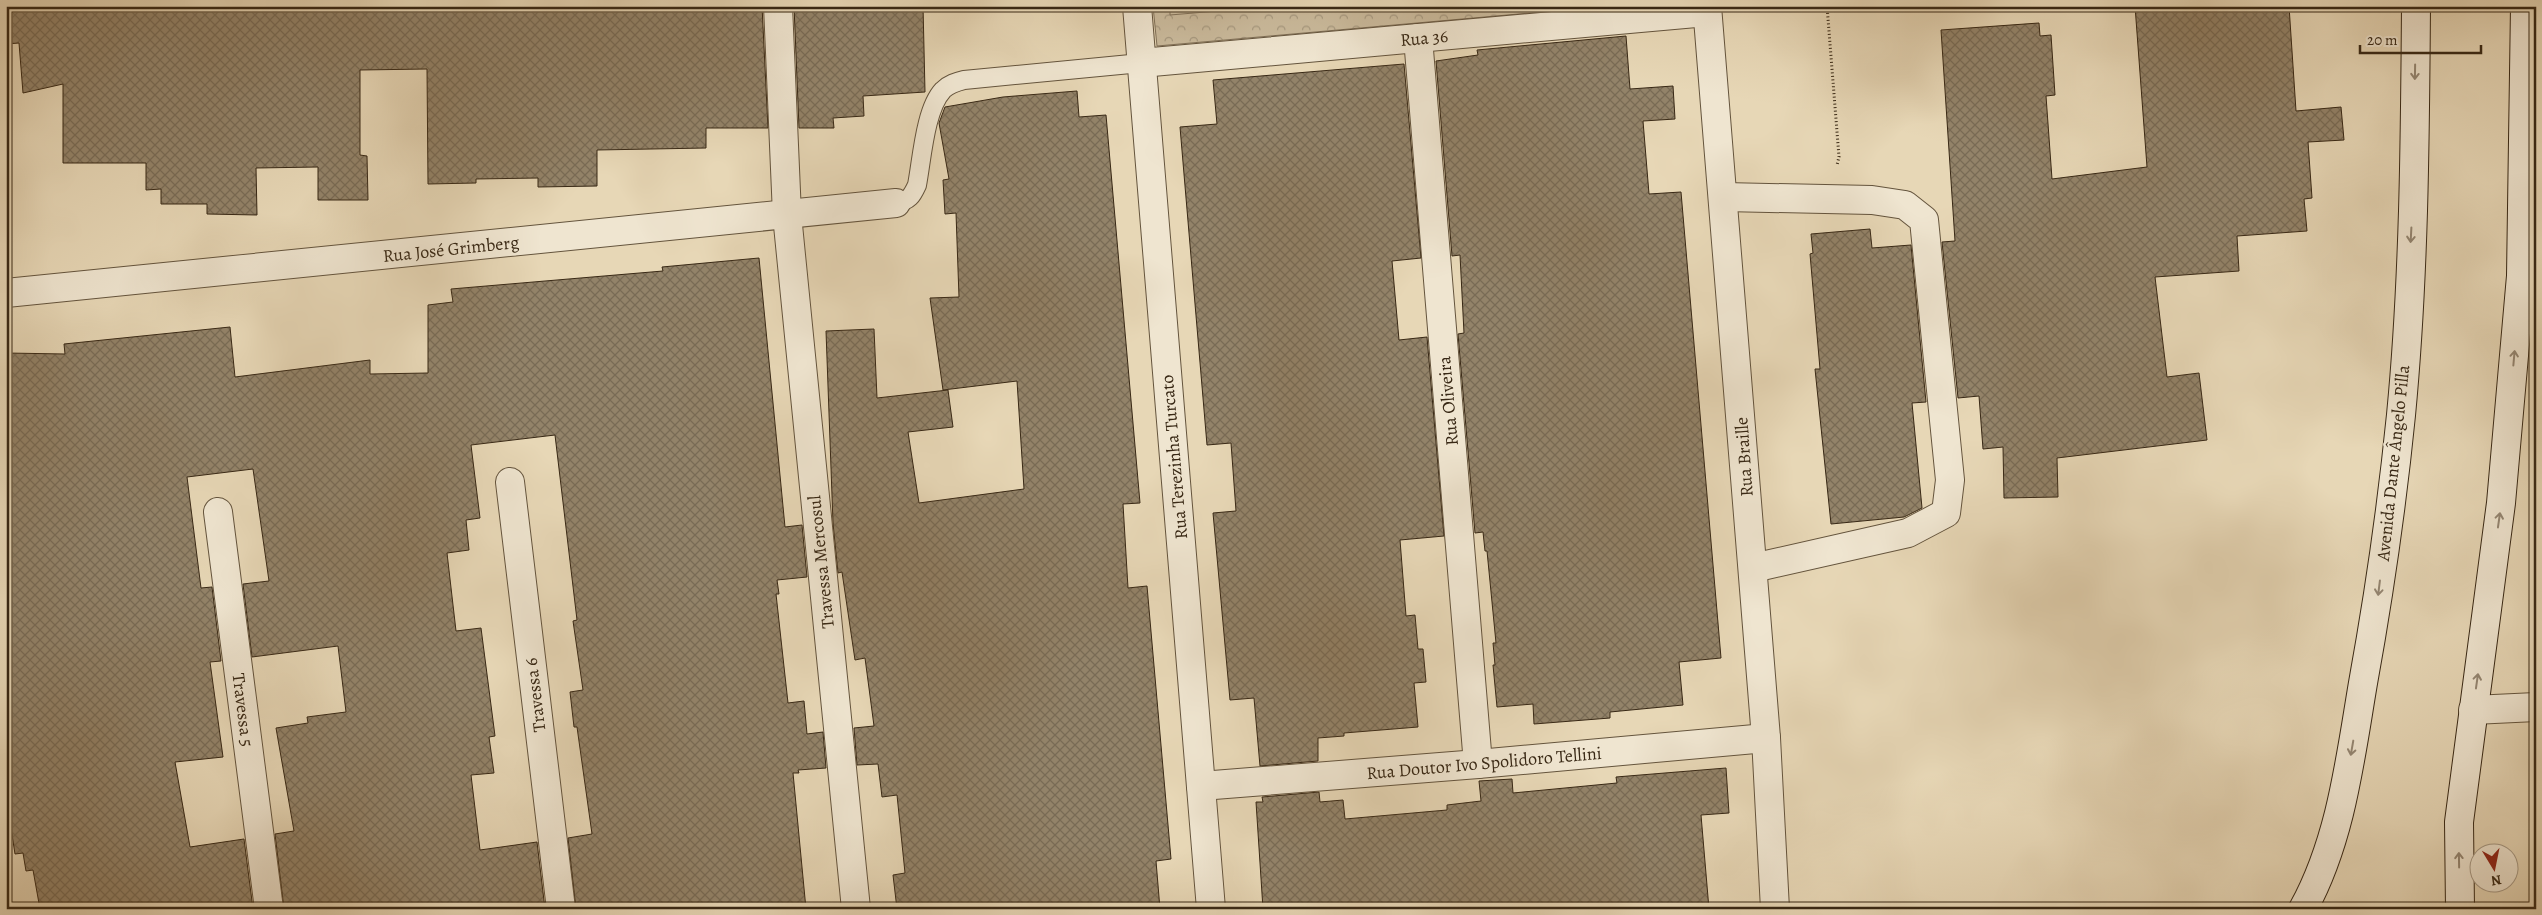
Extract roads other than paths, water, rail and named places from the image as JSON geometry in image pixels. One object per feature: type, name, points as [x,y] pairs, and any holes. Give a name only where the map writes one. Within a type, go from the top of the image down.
[{"type":"street","name":"Travessa Mercosul","points":[[778,6],[787,215],[856,909]]},
{"type":"street","name":"Rua Terezinha Turcato","points":[[1137,6],[1211,909]]},
{"type":"street","name":"Avenida Dante Ângelo Pilla","points":[[2303,909],[2329,846],[2343,801],[2375,617],[2401,414],[2414,189],[2416,6]]},
{"type":"street","points":[[2460,909],[2458,822],[2501,503],[2521,276],[2525,6]]},
{"type":"street","name":"Rua 36","points":[[1141,63],[1707,9]]},
{"type":"street","name":"Rua Braille","points":[[1707,9],[1724,197],[1766,738],[1775,909]]},
{"type":"street","name":"Rua Oliveira","points":[[1418,38],[1478,764]]},
{"type":"street","points":[[1724,197],[1872,200],[1905,205],[1924,220],[1950,480],[1946,513],[1908,533],[1753,568]]},
{"type":"street","name":"Rua José Grimberg","points":[[6,293],[896,203]]},
{"type":"street","name":"Travessa 6","points":[[510,482],[561,909]]},
{"type":"street","name":"Travessa 5","points":[[218,512],[269,909]]},
{"type":"street","points":[[2473,710],[2536,707]]},
{"type":"street","name":"Rua Doutor Ivo Spolidoro Tellini","points":[[1202,786],[1766,738]]},
{"type":"lane","points":[[896,203],[906,201],[912,196],[917,185],[932,111],[942,91],[951,84],[964,80],[1141,63]]}]
